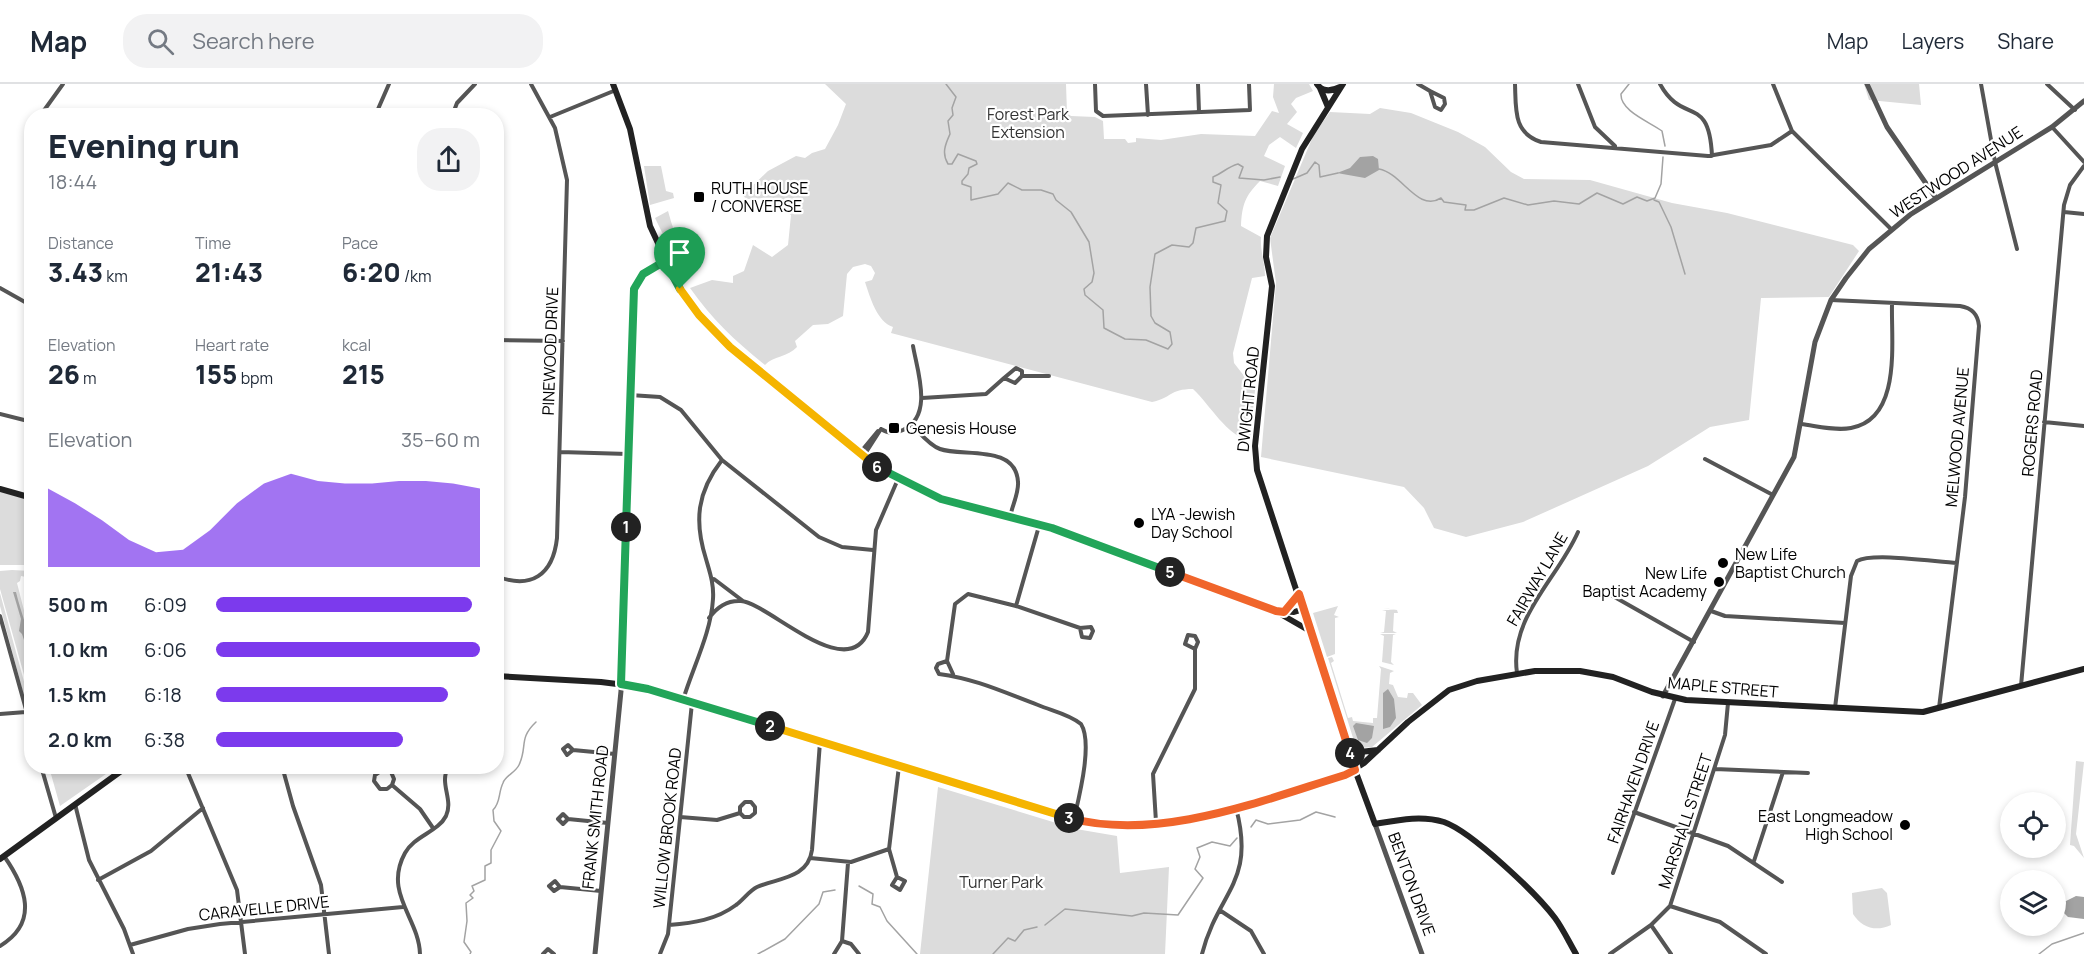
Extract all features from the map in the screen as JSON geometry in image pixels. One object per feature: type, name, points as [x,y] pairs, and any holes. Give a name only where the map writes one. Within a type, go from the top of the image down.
[{"type":"main road","points":[[1319,86],[1329,91],[1342,85]]},
{"type":"main road","name":"DWIGHT ROAD","points":[[1342,85],[1298,157],[1270,224],[1265,246],[1272,286],[1255,458],[1355,770],[1375,824]]},
{"type":"main road","points":[[1319,86],[1328,107]]},
{"type":"main road","points":[[614,87],[633,140],[646,215],[665,261],[689,302],[716,333],[861,456],[898,479],[947,501],[1039,524],[1276,611],[1311,631]]},
{"type":"main road","points":[[0,489],[24,496]]},
{"type":"main road","points":[[1284,612],[1299,594]]},
{"type":"main road","points":[[1276,611],[1304,609]]},
{"type":"main road","name":"MAPLE STREET","points":[[1355,770],[1408,722],[1455,686],[1517,673],[1580,671],[1613,677],[1675,699],[1910,712],[1939,709],[2084,669]]},
{"type":"main road","points":[[504,677],[621,684],[683,700],[1074,819],[1116,825],[1203,815],[1355,770]]},
{"type":"main road","points":[[1345,739],[1360,752],[1379,750]]},
{"type":"main road","points":[[2,857],[117,774]]},
{"type":"main road","points":[[1375,824],[1415,818],[1432,819],[1454,827],[1479,845],[1540,902],[1555,918],[1576,954]]},
{"type":"street","points":[[46,108],[63,84]]},
{"type":"street","points":[[378,108],[389,84]]},
{"type":"street","points":[[455,108],[475,84]]},
{"type":"street","name":"PINEWOOD DRIVE","points":[[504,579],[527,581],[539,576],[551,562],[556,538],[567,180],[560,146],[550,117],[531,84]]},
{"type":"street","points":[[1095,84],[1097,114],[1148,115],[1250,111],[1249,84]]},
{"type":"street","points":[[1146,84],[1148,115]]},
{"type":"street","points":[[1198,84],[1199,112]]},
{"type":"street","points":[[1418,84],[1444,98],[1445,104],[1441,110],[1434,107],[1430,91]]},
{"type":"street","points":[[1515,84],[1517,119],[1527,136],[1544,142],[1712,156],[1771,145],[1792,131]]},
{"type":"street","points":[[1578,84],[1595,127],[1616,147]]},
{"type":"street","points":[[1660,84],[1677,105],[1697,113],[1706,121],[1711,133],[1712,156]]},
{"type":"street","points":[[1773,84],[1792,131],[1891,229]]},
{"type":"street","points":[[1867,84],[1888,129],[1936,198]]},
{"type":"street","points":[[1981,84],[1995,162],[2017,249]]},
{"type":"street","points":[[2047,84],[2075,110]]},
{"type":"street","points":[[550,117],[614,87]]},
{"type":"street","name":"WESTWOOD AVENUE","points":[[1663,696],[1794,457],[1815,342],[1831,300],[1859,260],[1891,229],[1936,198],[2052,127],[2084,101]]},
{"type":"street","points":[[2052,127],[2084,165]]},
{"type":"street","name":"ROGERS ROAD","points":[[2021,687],[2064,212],[2070,185],[2084,165]]},
{"type":"street","points":[[2064,212],[2084,214]]},
{"type":"street","name":"FRANK SMITH ROAD","points":[[595,954],[621,684],[634,289],[643,274],[665,261]]},
{"type":"street","points":[[0,288],[24,302]]},
{"type":"street","name":"MELWOOD AVENUE","points":[[1831,300],[1960,306],[1971,310],[1977,317],[1965,497],[1939,709]]},
{"type":"street","points":[[1801,424],[1853,428],[1866,423],[1878,412],[1889,385],[1892,304]]},
{"type":"street","points":[[504,340],[563,341]]},
{"type":"street","points":[[861,456],[881,429],[894,433],[912,425],[920,411],[922,398],[913,346]]},
{"type":"street","points":[[922,398],[986,394],[1016,368],[1022,371],[1022,376]]},
{"type":"street","points":[[1004,378],[1015,383],[1022,376],[1049,376]]},
{"type":"street","points":[[630,395],[660,398],[681,410],[722,460],[824,540],[852,549],[873,550]]},
{"type":"street","points":[[0,414],[24,420]]},
{"type":"street","points":[[2044,422],[2084,426]]},
{"type":"street","points":[[912,425],[940,449],[993,455],[1008,462],[1018,480],[1010,518]]},
{"type":"street","points":[[560,452],[628,454]]},
{"type":"street","points":[[1705,459],[1774,496]]},
{"type":"street","points":[[683,700],[713,600],[712,575],[701,539],[700,503],[706,483],[722,460]]},
{"type":"street","points":[[712,575],[720,586],[743,601],[814,641],[845,648],[854,646],[863,640],[868,632],[873,550],[880,517],[898,479]]},
{"type":"street","points":[[1016,606],[1039,524]]},
{"type":"street","name":"FAIRWAY LANE","points":[[1517,673],[1516,642],[1528,614],[1568,554],[1578,532]]},
{"type":"street","points":[[1835,708],[1854,565],[1863,558],[1958,563]]},
{"type":"street","points":[[954,674],[947,661],[953,609],[957,600],[965,594],[975,594],[1016,606],[1080,628]]},
{"type":"street","points":[[1611,595],[1694,642]]},
{"type":"street","points":[[709,618],[723,604],[743,601]]},
{"type":"street","points":[[1711,611],[1725,616],[1845,623]]},
{"type":"street","points":[[0,616],[24,705]]},
{"type":"street","points":[[0,647],[8,646]]},
{"type":"street","points":[[1156,822],[1153,774],[1195,689],[1195,649]]},
{"type":"street","points":[[947,661],[938,664],[937,671],[940,674],[954,674],[1066,715],[1081,724],[1085,741],[1081,793],[1074,819]]},
{"type":"street","name":"FAIRHAVEN DRIVE","points":[[1613,873],[1675,699]]},
{"type":"street","name":"WILLOW BROOK ROAD","points":[[660,954],[666,945],[669,926],[692,703]]},
{"type":"street","name":"MARSHALL STREET","points":[[1610,954],[1651,925],[1670,906],[1725,735],[1728,703]]},
{"type":"street","points":[[0,714],[24,712]]},
{"type":"street","points":[[669,926],[698,922],[723,913],[756,888],[794,874],[810,858],[820,742]]},
{"type":"street","points":[[573,750],[616,754]]},
{"type":"street","points":[[897,877],[889,849],[899,766]]},
{"type":"street","points":[[1715,769],[1808,774]]},
{"type":"street","points":[[1754,861],[1783,772]]},
{"type":"street","points":[[43,774],[56,818]]},
{"type":"street","points":[[188,774],[235,883],[245,954]]},
{"type":"street","points":[[284,774],[293,806],[321,884],[329,954]]},
{"type":"street","points":[[377,774],[374,781],[378,787],[387,789],[392,785],[394,779],[392,774]]},
{"type":"street","points":[[420,954],[415,927],[403,907],[399,883],[403,857],[414,842],[442,821],[448,810],[444,780],[446,774]]},
{"type":"street","points":[[392,785],[420,809],[433,828]]},
{"type":"street","points":[[749,802],[754,805],[755,811],[752,816],[744,817],[740,813],[743,803],[749,802]]},
{"type":"street","points":[[75,804],[86,852],[133,954]]},
{"type":"street","points":[[1202,954],[1206,938],[1240,873],[1243,852],[1242,829],[1235,807]]},
{"type":"street","points":[[98,880],[151,851],[203,808]]},
{"type":"street","points":[[1634,812],[1695,832],[1728,846],[1754,861],[1782,882]]},
{"type":"street","points":[[680,817],[717,820],[740,813]]},
{"type":"street","points":[[568,819],[608,823]]},
{"type":"street","name":"BENTON DRIVE","points":[[1375,824],[1422,954]]},
{"type":"street","points":[[810,858],[848,863],[889,849]]},
{"type":"street","points":[[0,946],[17,931],[25,910],[21,880],[2,857]]},
{"type":"street","points":[[834,954],[842,941],[848,863]]},
{"type":"street","points":[[560,887],[601,891]]},
{"type":"street","points":[[1670,906],[1720,922],[1766,954]]},
{"type":"street","name":"CARAVELLE DRIVE","points":[[130,945],[188,928],[403,907]]},
{"type":"street","points":[[1221,911],[1251,931],[1264,954]]},
{"type":"street","points":[[1651,925],[1671,954]]},
{"type":"street","points":[[842,941],[851,944],[859,954]]},
{"type":"street","points":[[543,954],[548,949],[554,954]]},
{"type":"green space","name":"Forest Park Extension","points":[[825,84],[1066,84],[1067,113],[1071,116],[1095,117],[1103,121],[1104,139],[1125,139],[1128,143],[1136,142],[1136,138],[1161,140],[1201,134],[1255,136],[1272,111],[1279,113],[1273,97],[1274,84],[1309,84],[1313,91],[1296,98],[1291,104],[1297,112],[1287,124],[1303,133],[1296,148],[1280,137],[1269,145],[1264,156],[1285,166],[1278,186],[1260,181],[1245,201],[1242,212],[1241,226],[1261,237],[1265,276],[1252,278],[1233,353],[1234,363],[1255,390],[1250,441],[1241,438],[1226,426],[1193,389],[1179,390],[1152,402],[891,333],[893,327],[878,315],[869,295],[865,282],[872,280],[875,273],[871,266],[865,264],[853,267],[847,274],[843,316],[828,324],[813,325],[795,341],[797,347],[765,365],[754,356],[715,319],[690,288],[712,280],[733,283],[733,276],[744,271],[753,245],[772,257],[788,245],[791,215],[766,198],[746,199],[743,195],[768,171],[796,156],[805,158],[825,149],[846,104]]},
{"type":"green space","points":[[1864,84],[1919,84],[1921,105],[1869,100]]},
{"type":"green space","points":[[1380,108],[1411,113],[1458,132],[1485,147],[1511,172],[1524,179],[1590,180],[1672,203],[1727,213],[1853,245],[1859,251],[1829,297],[1761,298],[1749,420],[1710,427],[1648,466],[1523,522],[1466,537],[1434,528],[1424,508],[1404,487],[1261,457],[1276,283],[1270,238],[1314,134],[1330,112],[1370,114]]},
{"type":"green space","points":[[644,166],[661,166],[666,191],[673,193],[674,198],[650,205]]},
{"type":"green space","points":[[668,211],[690,278],[686,281],[655,218]]},
{"type":"green space","points":[[0,491],[24,499],[24,565],[0,565]]},
{"type":"green space","points":[[0,571],[24,571],[24,577],[21,576],[17,583],[24,610],[24,675],[0,589]]},
{"type":"green space","points":[[0,593],[24,682],[24,696],[0,606]]},
{"type":"green space","points":[[1338,606],[1334,615],[1339,617],[1335,618],[1335,654],[1327,657],[1313,613]]},
{"type":"green space","points":[[1383,608],[1397,610],[1398,613],[1394,613],[1393,631],[1397,633],[1380,633],[1384,632],[1386,611],[1382,610],[1394,610]]},
{"type":"green space","points":[[1380,634],[1396,634],[1393,635],[1391,662],[1394,665],[1382,662],[1384,636]]},
{"type":"green space","points":[[1332,657],[1334,661],[1331,663],[1348,718],[1352,717],[1353,721],[1373,723],[1373,718],[1377,718],[1381,669],[1379,666],[1394,671],[1390,673],[1389,684],[1393,685],[1398,697],[1407,698],[1408,693],[1413,693],[1422,705],[1372,747],[1360,748],[1354,741],[1328,658]]},
{"type":"green space","points":[[2076,761],[2084,762],[2076,834],[2084,858],[2074,846],[2070,845]]},
{"type":"green space","points":[[51,774],[106,774],[60,806]]},
{"type":"green space","name":"Turner Park","points":[[938,787],[1076,829],[1117,836],[1120,873],[1169,867],[1165,954],[920,954]]},
{"type":"green space","points":[[1882,888],[1887,893],[1891,925],[1875,928],[1861,923],[1853,914],[1852,893]]},
{"type":"shaded area","points":[[1373,156],[1378,159],[1379,170],[1365,178],[1337,173],[1350,168],[1360,157]]},
{"type":"shaded area","points":[[13,592],[16,592],[24,619],[24,640],[19,631],[21,619]]},
{"type":"shaded area","points":[[1388,689],[1394,699],[1396,718],[1390,727],[1383,729],[1383,693]]},
{"type":"shaded area","points":[[1356,723],[1374,726],[1372,738],[1367,743],[1358,740],[1353,726]]},
{"type":"shaded area","points":[[2076,896],[2084,897],[2084,919],[2066,915],[2066,901]]},
{"type":"waterway","points":[[946,84],[956,97],[952,108],[953,115],[948,121],[950,134],[945,156],[948,164],[952,164],[958,154],[976,161],[977,164],[969,168],[968,174],[962,181],[962,184],[971,187],[971,200],[998,194],[1008,183],[1022,190],[1041,190],[1053,194],[1056,200],[1071,212],[1089,242],[1094,273],[1092,282],[1084,289],[1085,295],[1103,310],[1104,328],[1125,339],[1146,340],[1168,349],[1172,344],[1170,332],[1155,323],[1151,316],[1150,287],[1155,254],[1172,245],[1189,247],[1193,243],[1196,228],[1225,221],[1227,211],[1218,203],[1221,185],[1213,182],[1213,177],[1238,164],[1243,167],[1239,178],[1264,180],[1280,177]]},
{"type":"waterway","points":[[1629,84],[1621,94],[1625,106],[1662,131],[1665,146]]},
{"type":"waterway","points":[[1379,169],[1395,177],[1425,200],[1433,201],[1441,198],[1444,202],[1466,205],[1465,210],[1474,210],[1504,198],[1528,205],[1554,201],[1579,204],[1597,193],[1623,204],[1637,197],[1647,201],[1655,198],[1661,184],[1663,157]]},
{"type":"waterway","points":[[1293,179],[1307,173],[1315,162],[1319,165],[1320,177],[1338,173]]},
{"type":"waterway","points":[[1654,200],[1659,202],[1671,227],[1685,274]]},
{"type":"waterway","points":[[470,954],[464,942],[467,921],[466,903],[473,898],[470,895],[474,891],[472,886],[485,880],[485,866],[491,863],[491,850],[501,831],[494,821],[493,810],[504,781],[519,765],[525,738],[536,722]]},
{"type":"waterway","points":[[1251,827],[1256,820],[1268,824],[1300,820],[1316,812],[1335,817]]},
{"type":"waterway","points":[[1045,925],[1065,909],[1132,916],[1144,913],[1178,915],[1203,878],[1195,869],[1200,857],[1197,848],[1212,842],[1230,846],[1237,838]]},
{"type":"waterway","points":[[859,886],[873,894],[872,904],[880,907],[887,921],[917,954]]},
{"type":"waterway","points":[[758,954],[785,939],[819,904],[823,892],[835,890]]},
{"type":"waterway","points":[[993,954],[1008,938],[1015,941],[1024,930],[1037,927]]},
{"type":"waterway","points":[[2039,954],[2052,944],[2084,933]]},
{"type":"place","name":"RUTH HOUSE / CONVERSE","points":[[699,197]]},
{"type":"place","name":"Genesis House","points":[[894,428]]},
{"type":"place","name":"LYA -Jewish Day School","points":[[1139,523]]},
{"type":"place","name":"New Life Baptist Church","points":[[1723,563]]},
{"type":"place","name":"New Life Baptist Academy","points":[[1719,582]]},
{"type":"place","name":"East Longmeadow High School","points":[[1905,825]]},
{"type":"route","points":[[665,261],[680,289],[699,315],[730,347],[856,453],[887,474],[912,487],[985,513],[1060,531],[1270,610],[1284,612],[1299,594],[1355,770],[1293,791],[1203,815],[1136,824],[1095,824],[1067,818],[648,689],[621,684],[634,289],[643,274],[665,261]]}]
